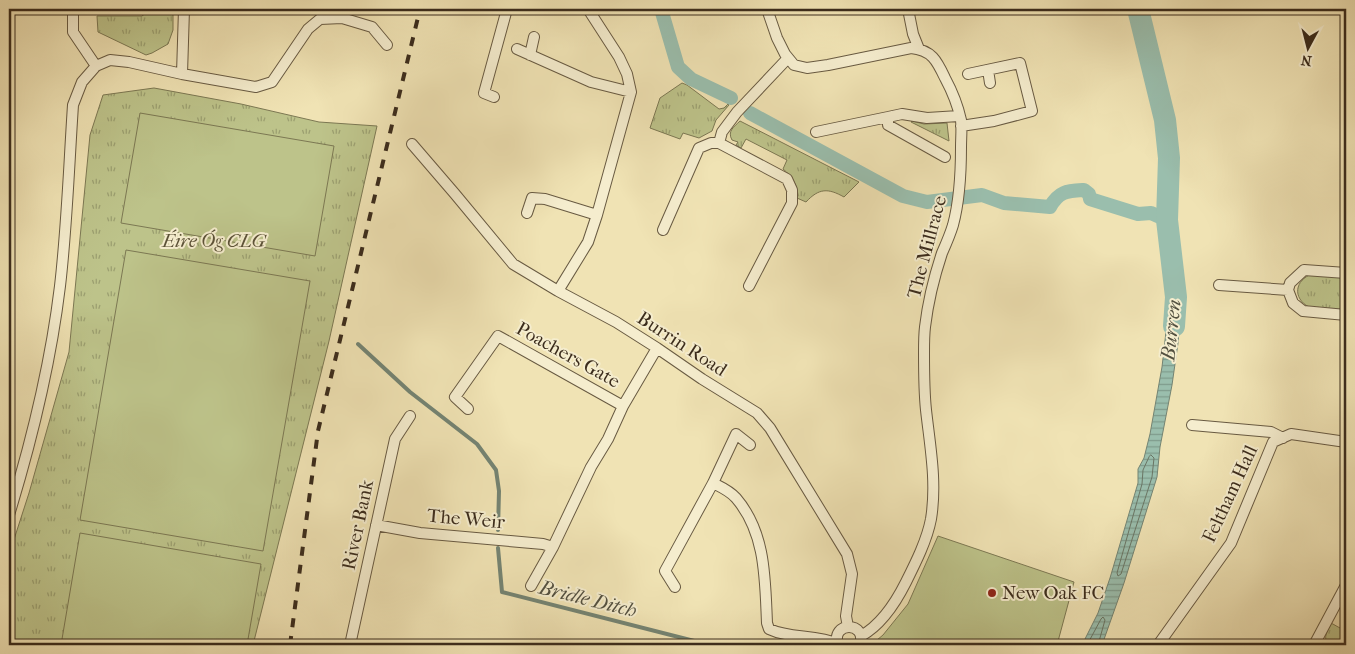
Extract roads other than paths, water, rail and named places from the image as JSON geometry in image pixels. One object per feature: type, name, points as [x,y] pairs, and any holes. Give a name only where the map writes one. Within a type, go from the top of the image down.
[{"type":"street","points":[[73,9],[73,32],[96,66]]},
{"type":"street","points":[[182,74],[184,9]]},
{"type":"street","points":[[494,97],[484,93],[507,9]]},
{"type":"street","points":[[558,291],[588,242],[631,92],[627,74],[619,57],[588,9]]},
{"type":"street","points":[[767,9],[778,38],[788,58],[794,65],[808,68],[828,66],[911,48],[920,49]]},
{"type":"street","points":[[908,9],[913,34],[920,49]]},
{"type":"street","points":[[9,515],[37,407],[50,347],[60,287],[74,105],[82,82],[96,66],[110,60],[256,87],[272,82],[308,29],[320,19],[342,18],[372,27],[387,45]]},
{"type":"street","points":[[530,55],[534,37]]},
{"type":"street","points":[[517,49],[591,82],[631,92]]},
{"type":"street","name":"The Millrace","points":[[860,641],[895,602],[914,566],[931,518],[933,474],[932,446],[926,409],[924,380],[925,328],[934,280],[958,206],[960,192],[960,121],[952,93],[939,65],[931,54],[920,49]]},
{"type":"street","points":[[719,143],[722,132],[737,112],[788,58]]},
{"type":"street","points":[[816,132],[902,114],[960,121],[994,121],[1032,111],[1020,63],[968,74]]},
{"type":"street","points":[[988,70],[990,83]]},
{"type":"street","points":[[888,117],[888,125],[945,157]]},
{"type":"street","points":[[663,230],[698,148],[711,143],[719,143],[787,178],[792,190],[792,203],[749,286]]},
{"type":"street","name":"Burrin Road","points":[[412,144],[513,264],[616,322],[757,413],[770,428],[847,554],[852,574],[846,616],[848,627]]},
{"type":"street","points":[[527,214],[532,198],[545,199],[597,215]]},
{"type":"street","points":[[1346,273],[1304,270],[1290,284],[1288,290],[1293,303],[1303,312],[1346,315]]},
{"type":"street","points":[[1219,285],[1288,290]]},
{"type":"street","name":"Poachers Gate","points":[[468,409],[455,397],[498,336],[624,406]]},
{"type":"street","name":"Poachers Gate","points":[[531,586],[553,547],[591,467],[657,348]]},
{"type":"street","name":"River Bank","points":[[350,645],[395,439],[410,416]]},
{"type":"street","points":[[1192,425],[1271,432],[1283,438]]},
{"type":"street","points":[[675,587],[665,571],[713,483],[736,434],[750,445]]},
{"type":"street","name":"Feltham Hall","points":[[1158,645],[1231,543],[1274,442],[1292,434],[1346,442]]},
{"type":"street","points":[[713,483],[735,496],[749,516],[760,542],[769,629],[777,633],[835,641],[843,628],[852,627],[857,630],[860,641]]},
{"type":"street","name":"The Weir","points":[[376,525],[420,533],[543,544],[553,547]]},
{"type":"street","points":[[1314,645],[1346,585]]},
{"type":"water","points":[[1168,297],[1182,297],[1178,343],[1160,447],[1157,477],[1124,583],[1102,645],[1082,645],[1098,613],[1138,483],[1138,469],[1144,458],[1150,434],[1162,367]]},
{"type":"waterway","points":[[661,9],[678,67],[691,79],[731,98]]},
{"type":"waterway","name":"Burren","points":[[1138,9],[1165,120],[1169,158],[1167,220],[1176,297],[1174,326]]},
{"type":"waterway","points":[[750,113],[903,196],[927,202],[982,195],[1004,203],[1050,207],[1060,195],[1084,190],[1089,194],[1090,199],[1138,214],[1151,213],[1167,220]]},
{"type":"waterway","name":"Bridle Ditch","points":[[358,344],[410,392],[477,444],[496,470],[499,491],[498,530]]},
{"type":"waterway","name":"Bridle Ditch","points":[[498,548],[502,592],[710,645]]},
{"type":"railway","points":[[290,645],[318,431],[420,9]]},
{"type":"place","name":"New Oak FC","points":[[992,593]]},
{"type":"park label","name":"Éire Óg CLG","points":[[214,241]]}]
